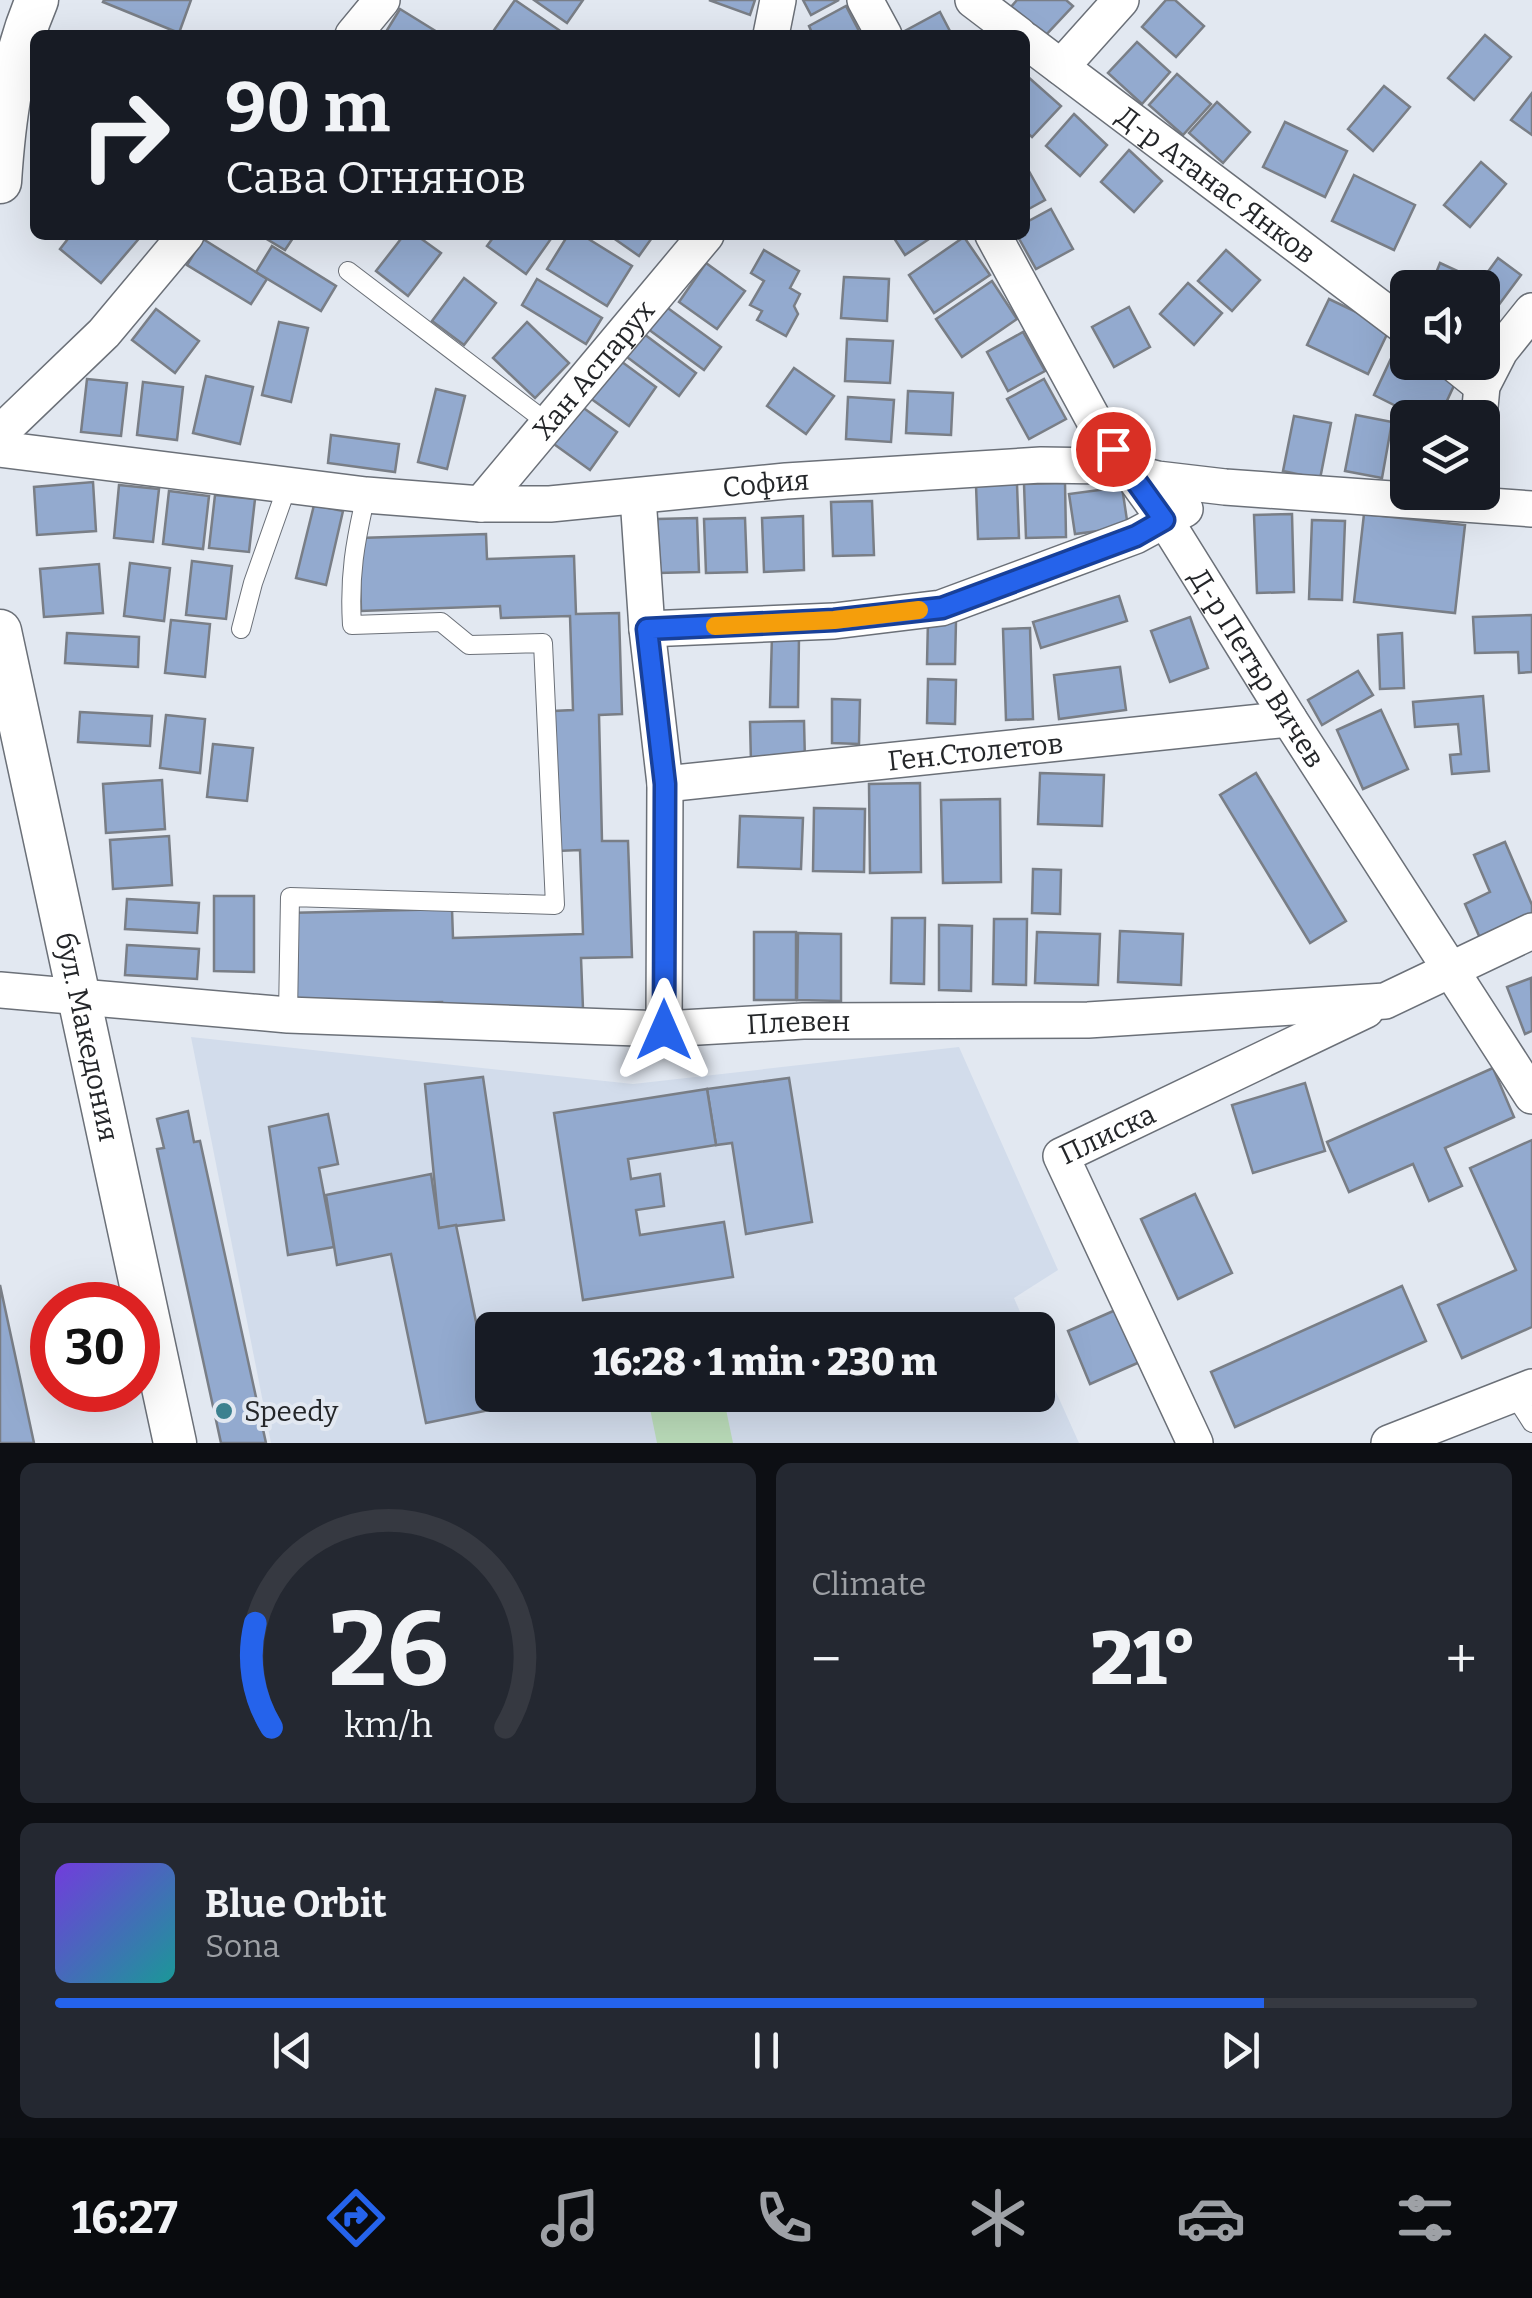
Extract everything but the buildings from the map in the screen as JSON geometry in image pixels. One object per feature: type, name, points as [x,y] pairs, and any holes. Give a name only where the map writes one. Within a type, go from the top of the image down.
[{"type":"street","points":[[0,182],[9,53],[36,0]]},
{"type":"street","points":[[357,30],[382,0]]},
{"type":"street","points":[[771,30],[778,0]]},
{"type":"street","points":[[865,0],[881,30]]},
{"type":"street","name":"Д-р Атанас Янков","points":[[973,0],[1013,30]]},
{"type":"street","points":[[1061,67],[1121,0]]},
{"type":"street","name":"Д-р Атанас Янков","points":[[1030,43],[1390,315]]},
{"type":"street","points":[[0,433],[104,333],[182,240]]},
{"type":"street","name":"Хан Аспарух","points":[[481,504],[702,240]]},
{"type":"street","name":"Д-р Петър Вичев","points":[[996,240],[1097,426],[1164,520],[1532,1096]]},
{"type":"street","points":[[1482,400],[1500,352],[1532,311]]},
{"type":"street","name":"София","points":[[0,449],[366,495],[481,504],[550,504],[945,468],[1041,464],[1106,466],[1226,488],[1390,495]]},
{"type":"street","points":[[647,629],[834,620],[942,608],[1136,536],[1226,488]]},
{"type":"street","points":[[638,497],[647,629],[665,784],[664,1030]]},
{"type":"street","name":"София","points":[[1500,503],[1532,509]]},
{"type":"street","name":"бул. Македония","points":[[0,631],[175,1443]]},
{"type":"street","name":"Ген.Столетов","points":[[665,784],[1289,720]]},
{"type":"street","name":"Плевен","points":[[0,990],[288,1014],[664,1030],[802,1020],[1088,1020],[1385,1001],[1532,931]]},
{"type":"street","name":"Плиска","points":[[1195,1443],[1061,1156],[1385,1001]]},
{"type":"street","points":[[1389,1443],[1526,1402]]},
{"type":"lane","points":[[348,272],[549,424]]},
{"type":"lane","points":[[241,629],[288,484]]},
{"type":"lane","points":[[288,1014],[290,897],[555,904],[543,643],[470,645],[441,622],[352,626],[349,580],[366,495]]},
{"type":"shaded area","points":[[191,1037],[633,1084],[959,1047],[1058,1270],[1014,1298],[1020,1312],[475,1312],[475,1412],[1055,1412],[1055,1390],[1079,1443],[271,1443]]},
{"type":"green space","points":[[651,1412],[727,1412],[733,1443],[657,1443]]},
{"type":"slow traffic","points":[[715,626],[834,620],[919,610]]},
{"type":"place","name":"Speedy","points":[[224,1411]]},
{"type":"route","points":[[664,1030],[665,784],[647,629],[834,620],[942,608],[1136,536],[1164,520],[1113,449]]}]
